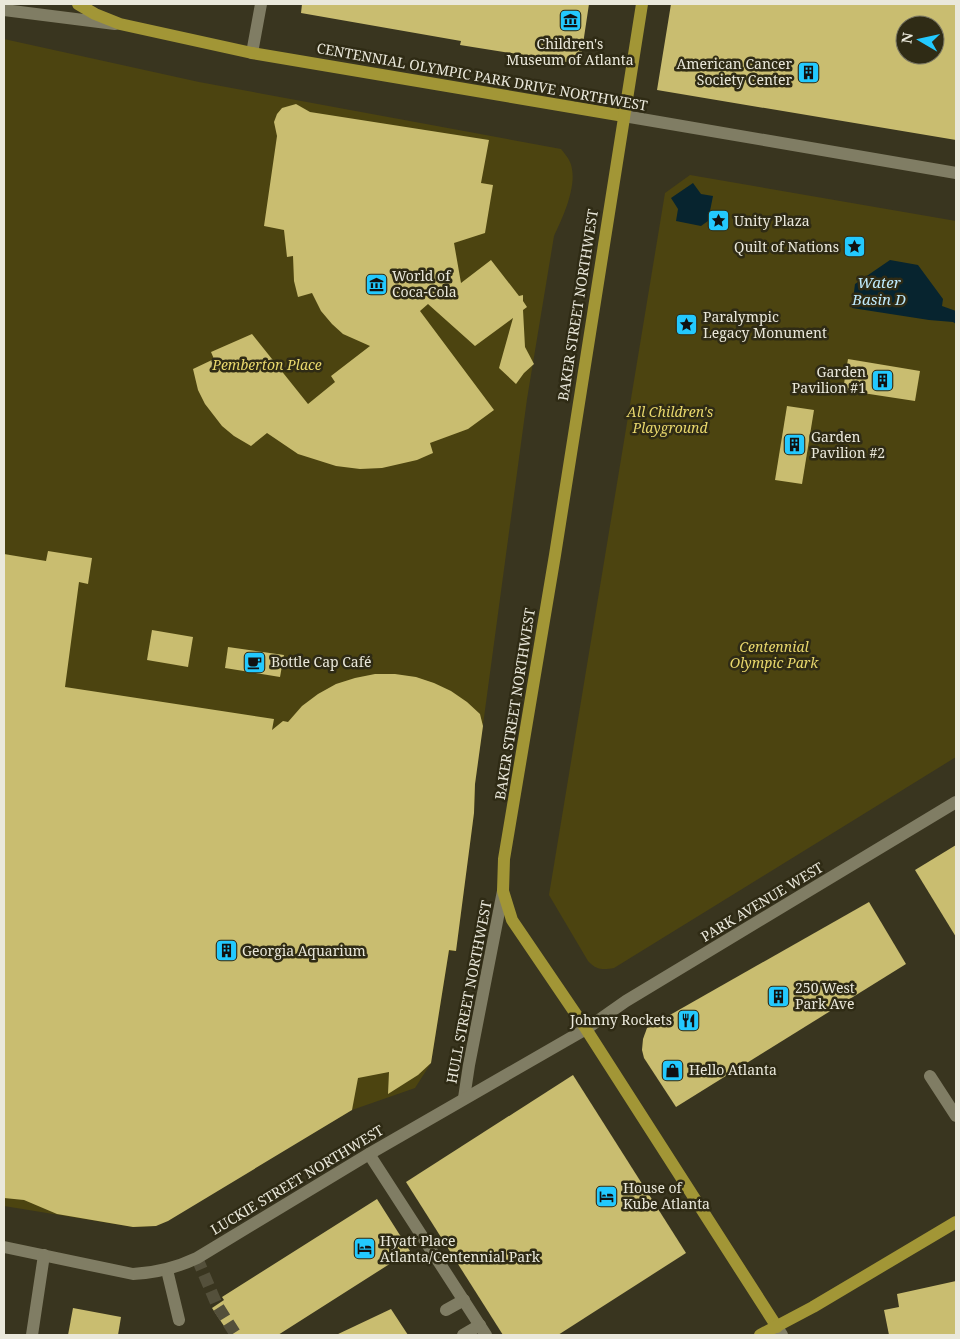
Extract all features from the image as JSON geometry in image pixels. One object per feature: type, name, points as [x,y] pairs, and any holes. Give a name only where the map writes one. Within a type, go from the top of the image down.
[{"type":"main road","points":[[78,4],[95,14],[120,24]]},
{"type":"main road","name":"BAKER STREET NORTHWEST","points":[[642,4],[555,555],[504,859],[503,891],[512,920],[586,1029],[779,1331]]},
{"type":"main road","name":"CENTENNIAL OLYMPIC PARK DRIVE NORTHWEST","points":[[120,24],[252,53],[624,116]]},
{"type":"main road","points":[[760,1335],[779,1331],[956,1222]]},
{"type":"street","points":[[252,53],[261,4]]},
{"type":"street","name":"CENTENNIAL OLYMPIC PARK DRIVE NORTHWEST","points":[[4,10],[24,9],[120,24]]},
{"type":"street","name":"CENTENNIAL OLYMPIC PARK DRIVE NORTHWEST","points":[[624,116],[956,173]]},
{"type":"street","name":"PARK AVENUE WEST","points":[[586,1029],[626,1001],[956,802]]},
{"type":"street","name":"HULL STREET NORTHWEST","points":[[464,1098],[503,891]]},
{"type":"street","name":"LUCKIE STREET NORTHWEST","points":[[4,1248],[134,1274],[155,1273],[178,1268],[464,1098],[586,1029]]},
{"type":"street","points":[[930,1076],[956,1116]]},
{"type":"street","points":[[369,1154],[483,1330],[463,1335]]},
{"type":"street","points":[[32,1335],[44,1255]]},
{"type":"street","points":[[167,1270],[179,1320]]},
{"type":"street","points":[[446,1310],[464,1300]]},
{"type":"green space","name":"Pemberton Place","points":[[4,39],[199,82],[561,149],[569,160],[572,170],[573,180],[569,200],[554,236],[527,399],[475,784],[474,813],[456,951],[449,951],[431,1063],[415,1088],[352,1110],[156,1226],[133,1227],[4,1206]]},
{"type":"green space","name":"Centennial Olympic Park","points":[[690,175],[956,221],[956,757],[614,968],[603,969],[597,968],[588,961],[549,895],[665,193]]},
{"type":"water","points":[[693,183],[701,194],[713,196],[708,221],[701,226],[676,221],[678,209],[671,198]]},
{"type":"water","name":"Water Basin D","points":[[890,260],[918,265],[943,299],[942,306],[956,311],[956,324],[953,322],[852,308],[855,284]]},
{"type":"building","points":[[302,4],[589,4],[580,64],[460,45],[461,41],[301,13]]},
{"type":"building","name":"American Cancer Society Center","points":[[671,4],[956,4],[956,140],[657,90]]},
{"type":"building","name":"World of Coca-Cola","points":[[296,104],[310,112],[489,140],[481,183],[493,185],[485,233],[454,243],[461,283],[491,260],[519,296],[523,295],[523,301],[527,307],[523,310],[525,347],[534,364],[516,384],[499,368],[513,318],[475,346],[428,304],[420,311],[494,410],[468,429],[430,443],[433,453],[417,460],[382,468],[360,469],[336,466],[298,454],[267,433],[251,446],[222,426],[205,404],[198,390],[193,369],[214,359],[211,352],[252,334],[308,404],[335,382],[331,376],[370,346],[343,334],[332,324],[321,311],[312,293],[298,297],[294,281],[293,256],[287,257],[284,230],[264,226],[277,136],[274,122],[282,108]]},
{"type":"building","name":"Garden Pavilion #1","points":[[848,359],[920,371],[915,401],[843,390]]},
{"type":"building","name":"Garden Pavilion #2","points":[[787,406],[814,410],[802,484],[775,480]]},
{"type":"building","name":"Georgia Aquarium","points":[[48,551],[92,558],[88,584],[79,582],[65,687],[274,719],[272,730],[283,721],[288,722],[302,706],[336,684],[375,674],[395,674],[416,677],[451,691],[480,714],[483,726],[456,951],[449,950],[431,1063],[418,1075],[388,1094],[389,1072],[358,1078],[352,1110],[168,1221],[156,1226],[133,1227],[57,1214],[24,1200],[4,1198],[4,554],[46,561]]},
{"type":"building","points":[[152,630],[193,637],[188,667],[147,660]]},
{"type":"building","name":"Bottle Cap Café","points":[[228,647],[284,655],[280,677],[225,668]]},
{"type":"building","points":[[956,845],[956,937],[915,870]]},
{"type":"building","name":"250 West Park Ave","points":[[869,902],[906,964],[676,1107],[644,1058],[642,1050],[643,1039],[647,1028]]},
{"type":"building","points":[[573,1075],[686,1253],[558,1335],[503,1335],[406,1182]]},
{"type":"building","points":[[377,1199],[410,1251],[278,1335],[230,1335],[212,1308],[224,1300],[222,1297]]},
{"type":"building","points":[[956,1281],[956,1335],[889,1335],[884,1310],[899,1307],[897,1294]]},
{"type":"building","points":[[73,1308],[121,1317],[118,1335],[68,1335]]},
{"type":"building","points":[[391,1309],[408,1335],[336,1335]]},
{"type":"tunnel","points":[[197,1258],[217,1305],[236,1335]]},
{"type":"place","name":"Children's Museum of Atlanta","points":[[570,21]]},
{"type":"place","name":"American Cancer Society Center","points":[[808,72]]},
{"type":"place","name":"Unity Plaza","points":[[718,221]]},
{"type":"place","name":"Quilt of Nations","points":[[855,247]]},
{"type":"place","name":"World of Coca-Cola","points":[[376,284]]},
{"type":"place","name":"Paralympic Legacy Monument","points":[[687,325]]},
{"type":"place","name":"Garden Pavilion #1","points":[[882,380]]},
{"type":"place","name":"Garden Pavilion #2","points":[[795,445]]},
{"type":"place","name":"Bottle Cap Café","points":[[255,662]]},
{"type":"place","name":"Georgia Aquarium","points":[[226,951]]},
{"type":"place","name":"250 West Park Ave","points":[[779,996]]},
{"type":"place","name":"Johnny Rockets","points":[[688,1020]]},
{"type":"place","name":"Hello Atlanta","points":[[673,1070]]},
{"type":"place","name":"House of Kube Atlanta","points":[[607,1196]]},
{"type":"place","name":"Hyatt Place Atlanta/Centennial Park","points":[[364,1249]]},
{"type":"park label","name":"All Children's Playground","points":[[670,420]]}]
